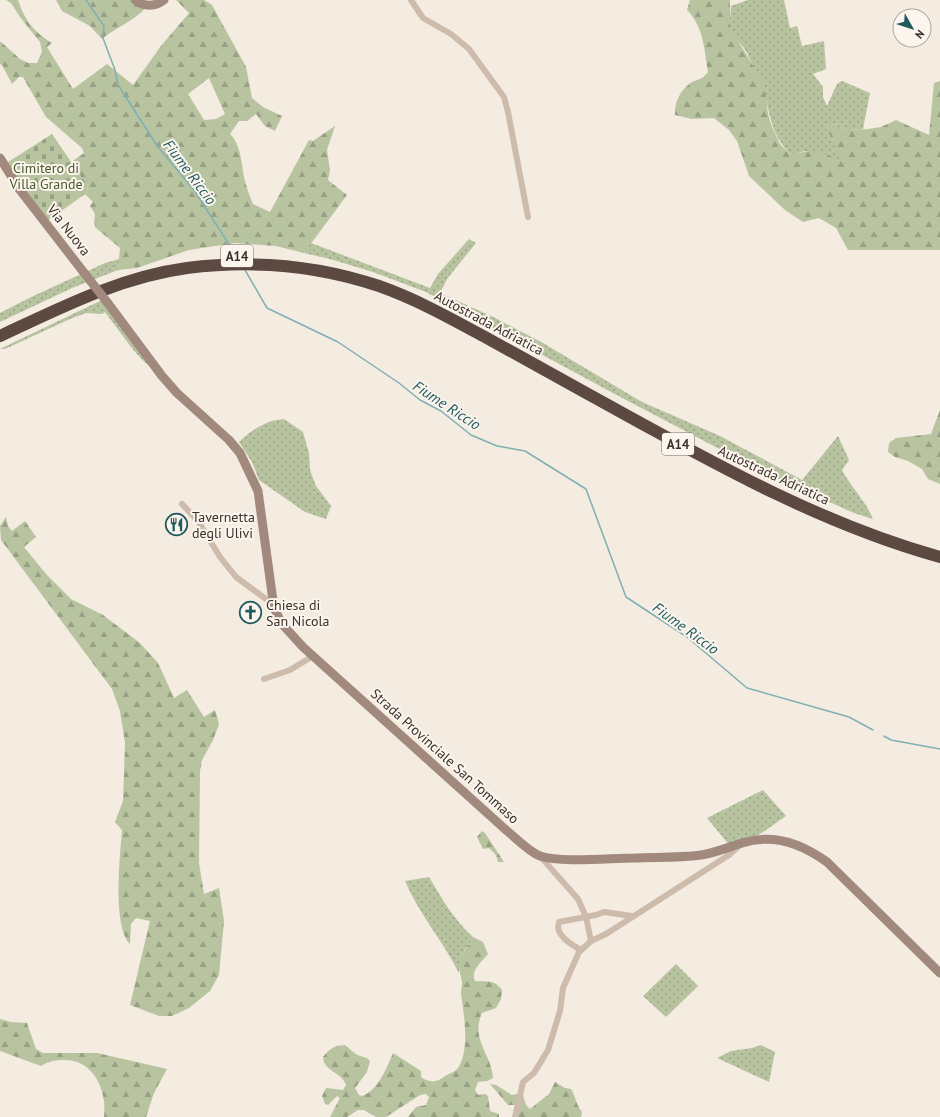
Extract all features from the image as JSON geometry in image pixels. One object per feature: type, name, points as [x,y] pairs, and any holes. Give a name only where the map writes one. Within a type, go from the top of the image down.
[{"type":"highway","name":"Autostrada Adriatica","points":[[0,328],[87,288],[125,274],[241,264],[328,269],[420,299],[435,306],[758,486],[852,527],[937,552]]},
{"type":"highway","name":"Autostrada Adriatica","points":[[0,336],[89,295],[146,273]]},
{"type":"street","points":[[135,0],[148,6],[156,5],[164,0]]},
{"type":"street","points":[[411,0],[424,18],[451,34],[469,49],[504,97],[528,217]]},
{"type":"street","name":"Via Nuova","points":[[1,163],[20,190],[107,302]]},
{"type":"street","name":"Strada Provinciale San Tommaso","points":[[107,302],[162,376],[229,440],[240,453],[258,491],[274,605],[282,624],[313,656],[506,830],[539,856]]},
{"type":"street","points":[[182,504],[198,521],[220,557],[236,577],[274,605]]},
{"type":"street","points":[[264,679],[290,670],[313,656]]},
{"type":"street","points":[[539,856],[590,859],[701,855],[760,839],[780,840],[799,845],[827,862],[940,973]]},
{"type":"street","points":[[515,1117],[523,1082],[534,1073],[548,1050],[560,1011],[563,988],[581,950],[591,941],[606,934],[711,866],[742,843]]},
{"type":"street","points":[[539,856],[571,888],[578,899],[586,917],[591,941]]},
{"type":"street","points":[[581,950],[561,936],[558,924],[604,912],[632,916]]},
{"type":"green space","points":[[6,0],[18,0],[27,20],[40,35],[52,43],[47,47],[73,89],[107,64],[133,85],[161,46],[189,13],[176,0],[204,0],[212,5],[246,67],[252,98],[263,107],[282,116],[275,131],[265,126],[256,114],[247,121],[239,121],[230,134],[239,150],[245,181],[253,204],[270,212],[309,140],[313,141],[335,126],[327,150],[330,170],[328,180],[347,195],[304,253],[276,246],[235,243],[189,250],[137,268],[118,270],[120,248],[96,228],[94,223],[95,214],[90,206],[93,202],[85,194],[88,192],[87,185],[70,163],[84,153],[82,148],[46,117],[23,77],[19,77],[12,84],[2,65],[0,64],[0,41],[20,59],[28,63],[37,63],[42,52],[40,42],[11,3]],"holes":[[[209,78],[225,114],[216,119],[204,120],[188,94]]]},
{"type":"green space","points":[[56,0],[133,0],[146,7],[131,20],[102,39],[90,26],[62,11]]},
{"type":"green space","points":[[690,0],[730,0],[730,28],[764,83],[768,114],[772,127],[780,144],[791,155],[813,151],[829,155],[843,162],[826,127],[835,124],[847,130],[868,129],[881,127],[896,120],[929,135],[934,83],[940,81],[940,250],[848,250],[836,228],[819,218],[803,222],[785,210],[749,176],[737,141],[729,130],[714,118],[692,119],[675,115],[677,101],[685,88],[692,82],[703,77],[708,72],[700,31],[693,17],[687,10]]},
{"type":"green space","points":[[748,0],[784,0],[790,28],[797,26],[802,46],[824,41],[826,69],[813,74],[823,87],[823,97],[827,106],[837,84],[842,81],[870,93],[863,129],[847,130],[835,124],[826,127],[844,162],[805,151],[791,155],[781,143],[773,125],[764,91],[747,53],[730,28],[731,6]]},
{"type":"green space","name":"Cimitero di Villa Grande","points":[[52,134],[87,185],[88,192],[47,221],[5,164]]},
{"type":"green space","points":[[469,239],[476,243],[447,279],[440,293],[491,316],[543,343],[642,402],[720,436],[802,480],[838,436],[849,460],[842,470],[867,507],[873,519],[854,513],[765,473],[426,292],[373,272],[304,253],[311,243],[430,288],[438,274]]},
{"type":"green space","points":[[119,259],[118,270],[72,288],[0,322],[0,313],[105,263]]},
{"type":"green space","points":[[102,300],[152,367],[141,359],[105,312],[102,314],[86,313],[5,349],[0,349]]},
{"type":"green space","points":[[940,410],[940,484],[928,479],[922,469],[908,461],[895,457],[888,452],[889,443],[896,438],[931,434]]},
{"type":"green space","points":[[284,419],[303,432],[309,453],[310,470],[316,486],[331,506],[326,519],[305,512],[259,480],[252,462],[239,442],[260,426],[271,421]]},
{"type":"green space","points":[[6,517],[8,526],[12,531],[25,521],[36,537],[24,547],[46,574],[71,599],[103,615],[140,643],[158,663],[174,698],[187,690],[204,717],[215,710],[219,724],[213,740],[202,760],[200,771],[199,863],[204,894],[219,888],[224,921],[219,975],[210,991],[189,1008],[172,1016],[159,1016],[130,1005],[150,921],[136,918],[131,924],[130,944],[124,935],[119,907],[118,890],[122,830],[115,822],[123,801],[125,743],[120,711],[112,689],[1,540],[0,526]]},
{"type":"green space","points":[[763,790],[786,816],[753,839],[730,846],[707,818]]},
{"type":"green space","points":[[482,831],[485,833],[504,862],[498,862],[496,855],[489,848],[483,849],[477,837]]},
{"type":"green space","points":[[429,877],[454,916],[473,937],[462,956],[459,973],[453,961],[417,905],[405,881]]},
{"type":"green space","points":[[473,937],[483,942],[488,954],[475,970],[475,981],[487,981],[496,984],[502,990],[501,999],[496,1008],[482,1013],[479,1022],[480,1039],[492,1070],[493,1078],[487,1081],[478,1082],[475,1090],[478,1095],[485,1094],[488,1096],[490,1111],[499,1114],[499,1117],[408,1117],[416,1107],[426,1105],[429,1097],[426,1094],[420,1095],[386,1117],[376,1117],[364,1110],[358,1110],[347,1117],[330,1117],[340,1098],[337,1096],[328,1105],[325,1104],[322,1096],[326,1088],[343,1090],[346,1085],[344,1080],[329,1069],[324,1062],[323,1057],[328,1051],[335,1047],[345,1045],[357,1055],[367,1058],[370,1061],[367,1072],[355,1088],[359,1095],[362,1096],[373,1089],[377,1084],[393,1053],[421,1071],[421,1077],[430,1081],[439,1080],[458,1068],[462,1061],[465,1042],[461,994],[462,982],[459,964],[461,957]]},
{"type":"green space","points":[[676,964],[698,986],[666,1017],[643,996]]},
{"type":"green space","points":[[0,1019],[11,1022],[27,1023],[36,1049],[43,1053],[97,1053],[167,1069],[154,1093],[146,1117],[104,1117],[101,1088],[91,1071],[84,1065],[75,1061],[61,1060],[49,1062],[41,1066],[0,1051]]},
{"type":"green space","points":[[761,1045],[775,1052],[769,1082],[717,1058],[731,1051]]},
{"type":"green space","points":[[555,1082],[565,1088],[571,1089],[578,1107],[582,1112],[581,1117],[513,1117],[516,1105],[508,1105],[490,1084],[496,1085],[512,1095],[522,1093],[526,1105],[530,1109],[549,1094]]},
{"type":"waterway","name":"Fiume Riccio","points":[[86,0],[104,26],[103,38],[115,70],[118,85],[158,147],[194,190],[239,260]]},
{"type":"waterway","name":"Fiume Riccio","points":[[245,270],[267,308],[338,342],[399,383],[420,400],[441,411],[471,435],[497,446],[525,451],[586,489],[626,597],[687,637],[747,688],[849,717],[873,730]]},
{"type":"waterway","name":"Fiume Riccio","points":[[884,736],[891,740],[940,749]]},
{"type":"place","name":"Tavernetta degli Ulivi","points":[[177,525]]},
{"type":"place","name":"Chiesa di San Nicola","points":[[251,613]]}]
